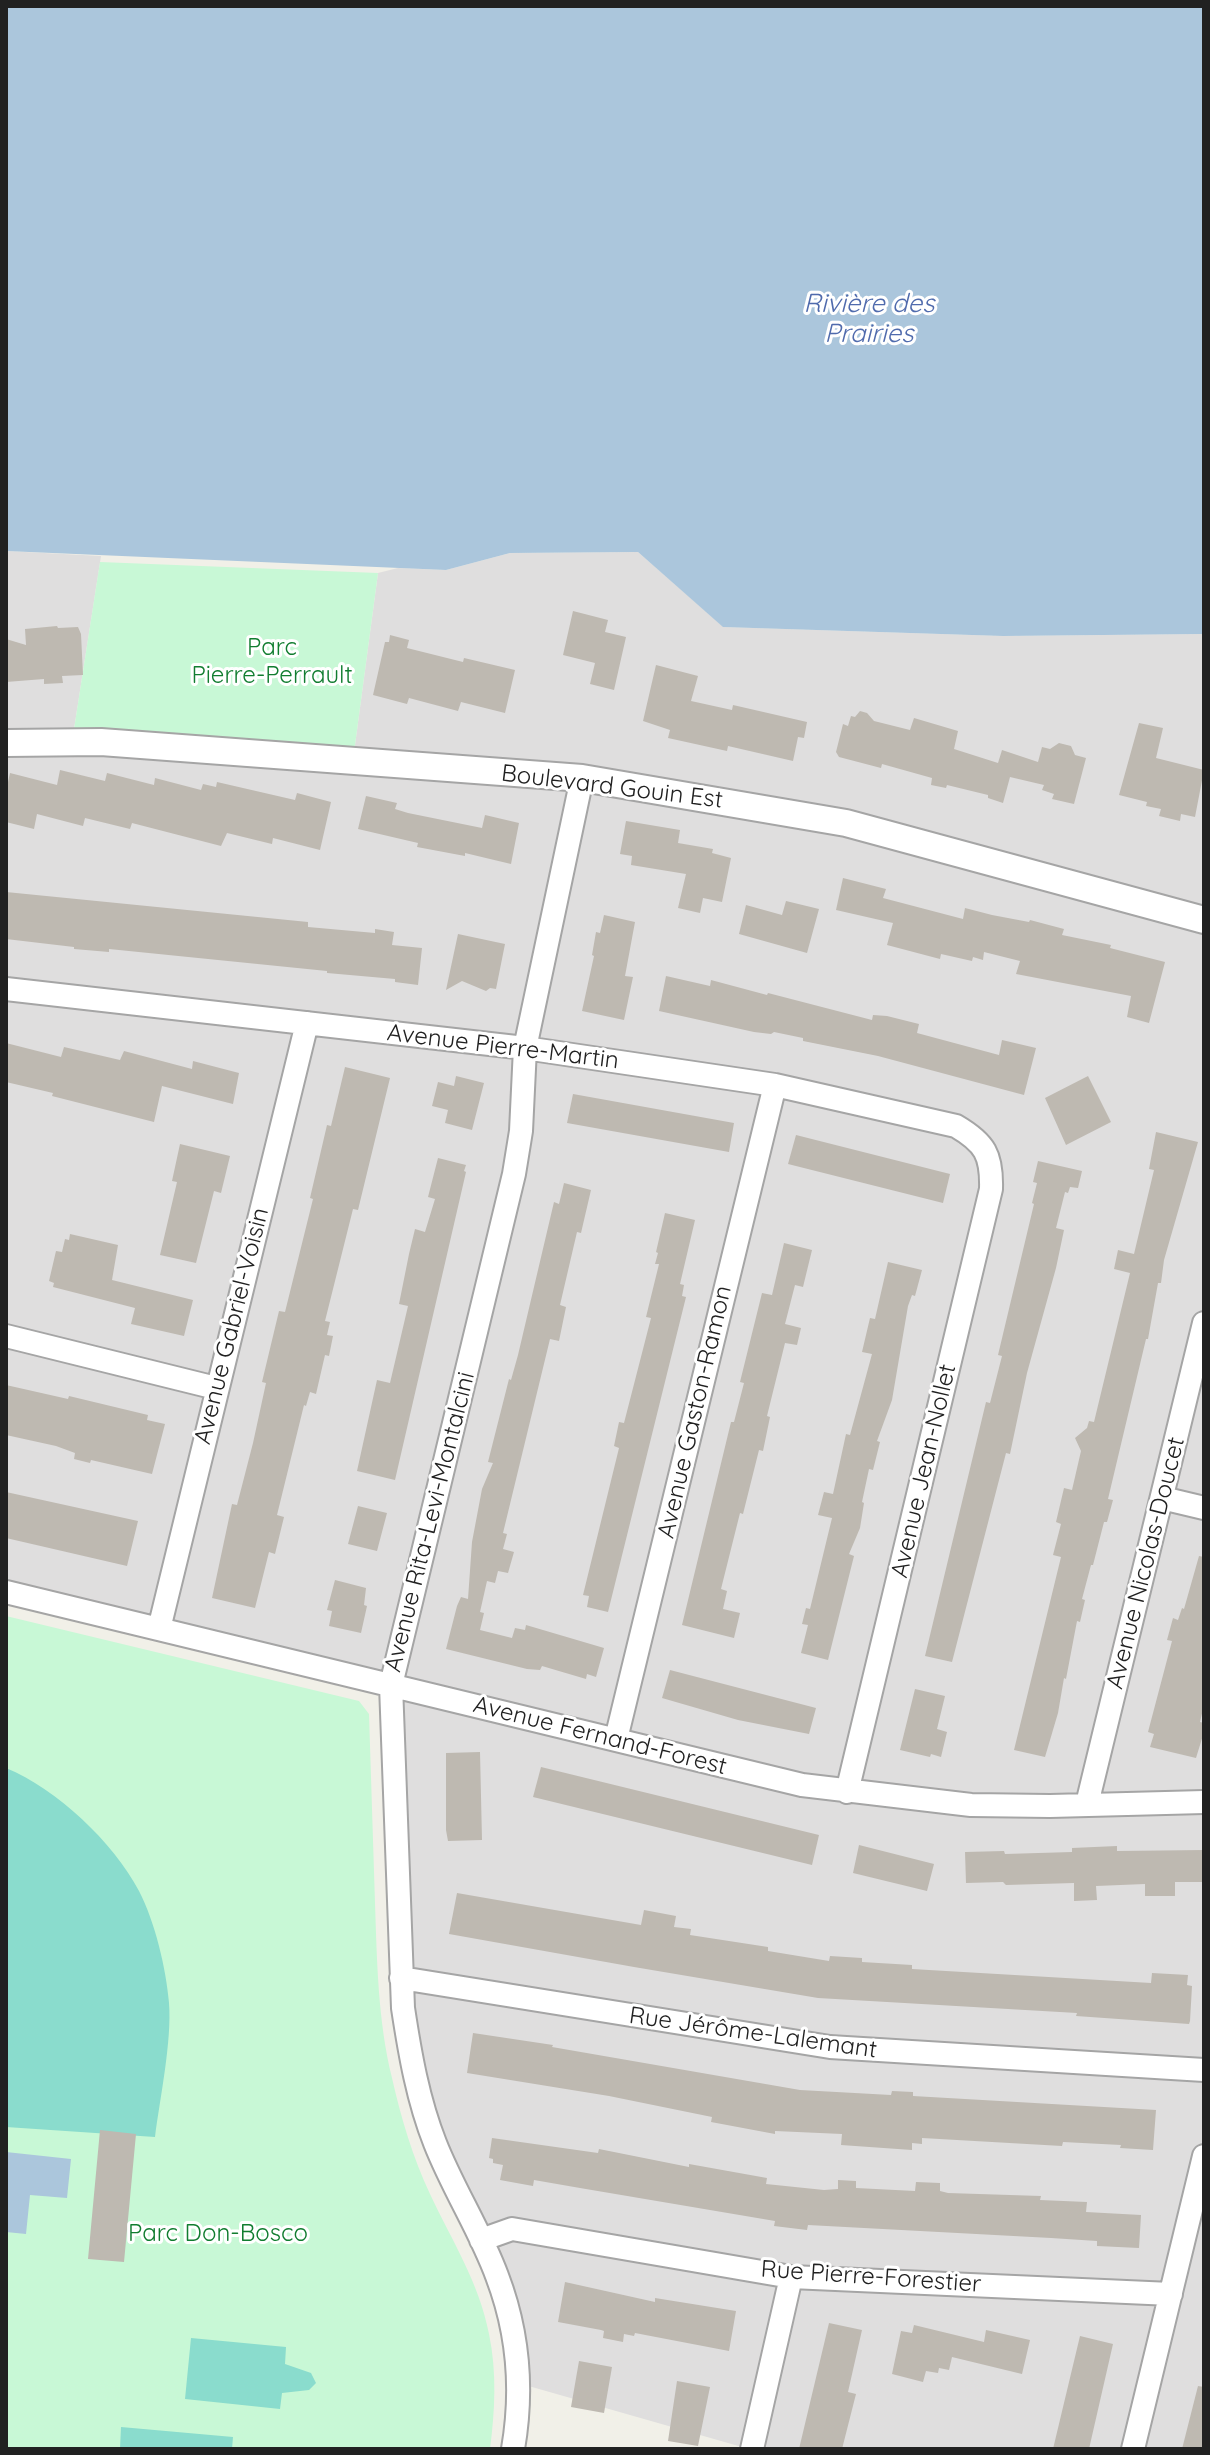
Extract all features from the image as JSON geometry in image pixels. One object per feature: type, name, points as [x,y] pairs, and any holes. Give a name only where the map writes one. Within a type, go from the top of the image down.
[{"type":"street","name":"Boulevard Gouin Est","points":[[6,743],[101,742],[582,778],[846,823],[1204,920]]},
{"type":"street","name":"Avenue Rita-Levi-Montalcini","points":[[513,2449],[518,2383],[513,2330],[497,2275],[443,2161],[419,2095],[407,2033],[401,1978],[391,1685],[514,1174],[521,1131],[525,1048],[582,778]]},
{"type":"street","name":"Avenue Pierre-Martin","points":[[6,989],[525,1048],[775,1085],[956,1126],[973,1136],[986,1151]]},
{"type":"street","name":"Avenue Gabriel-Voisin","points":[[159,1629],[307,1023]]},
{"type":"street","name":"Avenue Gaston-Ramon","points":[[616,1739],[775,1085]]},
{"type":"street","name":"Avenue Jean-Nollet","points":[[847,1792],[991,1189],[992,1170],[986,1151]]},
{"type":"street","name":"Avenue Nicolas-Doucet","points":[[1087,1804],[1204,1323]]},
{"type":"street","points":[[6,1336],[216,1388]]},
{"type":"street","points":[[1162,1498],[1204,1508]]},
{"type":"street","name":"Avenue Fernand-Forest","points":[[6,1592],[802,1785],[971,1805],[1204,1802]]},
{"type":"street","name":"Rue Jérôme-Lalemant","points":[[401,1978],[830,2047],[1204,2070]]},
{"type":"street","points":[[1133,2449],[1204,2156]]},
{"type":"street","name":"Rue Pierre-Forestier","points":[[481,2240],[512,2229],[791,2277],[1171,2294]]},
{"type":"street","points":[[752,2449],[791,2277]]},
{"type":"shaded area","points":[[6,551],[101,556],[72,742],[353,760],[378,573],[398,568],[446,570],[510,553],[638,552],[724,627],[1003,636],[1204,634],[1204,2449],[749,2449],[518,2383],[517,2358],[419,2095],[391,1685],[6,1588]]},
{"type":"shaded area","points":[[6,1768],[45,1789],[82,1819],[114,1854],[145,1903],[159,1946],[169,2003],[167,2052],[155,2137],[6,2127]]},
{"type":"shaded area","points":[[191,2338],[286,2347],[285,2364],[311,2373],[316,2383],[309,2390],[282,2393],[280,2409],[185,2399]]},
{"type":"shaded area","points":[[121,2427],[233,2437],[232,2449],[120,2449]]},
{"type":"green space","name":"Parc Pierre-Perrault","points":[[100,562],[378,573],[353,760],[72,742]]},
{"type":"green space","name":"Parc Don-Bosco","points":[[6,1616],[359,1701],[369,1714],[379,1991],[387,2057],[413,2152],[472,2279],[484,2315],[492,2348],[494,2377],[490,2449],[6,2449]]},
{"type":"water","name":"Rivière des Prairies","points":[[6,6],[1204,6],[1204,634],[1003,636],[723,627],[638,552],[510,553],[446,570],[6,551]]},
{"type":"water","points":[[6,2152],[71,2159],[67,2198],[30,2195],[26,2234],[6,2232]]},
{"type":"building","points":[[573,611],[608,620],[605,632],[626,637],[614,690],[590,684],[595,663],[563,655]]},
{"type":"building","points":[[78,627],[83,675],[62,676],[63,683],[44,684],[44,679],[6,682],[6,639],[26,645],[25,629]]},
{"type":"building","points":[[390,635],[409,640],[407,648],[463,662],[464,658],[515,670],[505,713],[461,702],[458,711],[409,698],[407,704],[373,695],[385,642],[389,642]]},
{"type":"building","points":[[656,665],[698,676],[691,701],[732,710],[733,705],[807,722],[804,738],[798,737],[793,761],[728,746],[727,751],[668,738],[670,730],[643,721]]},
{"type":"building","points":[[860,711],[867,713],[874,721],[910,730],[914,718],[958,731],[954,749],[998,763],[1002,750],[1038,762],[1042,747],[1050,749],[1059,743],[1071,746],[1075,755],[1086,758],[1074,804],[1052,799],[1054,794],[1042,790],[1044,785],[1010,777],[1003,803],[988,798],[988,795],[947,785],[946,788],[931,785],[932,778],[882,764],[881,768],[839,757],[836,752],[843,724],[848,726],[851,716],[855,717]]},
{"type":"building","points":[[1139,723],[1163,728],[1156,758],[1204,770],[1195,817],[1181,814],[1180,821],[1159,816],[1161,809],[1119,795]]},
{"type":"building","points":[[60,770],[105,781],[107,773],[154,785],[155,778],[201,790],[203,784],[216,787],[217,782],[295,800],[297,793],[331,802],[320,850],[273,838],[272,844],[227,833],[221,846],[132,823],[130,829],[85,818],[83,826],[37,814],[34,829],[6,822],[6,791],[10,773],[57,785]]},
{"type":"building","points":[[366,796],[397,803],[395,809],[408,813],[482,828],[485,815],[519,823],[511,864],[465,853],[465,856],[417,847],[418,843],[358,829]]},
{"type":"building","points":[[626,821],[680,830],[678,843],[713,849],[712,853],[731,858],[722,902],[703,898],[700,913],[678,908],[686,874],[631,865],[632,856],[620,854]]},
{"type":"building","points":[[843,878],[886,889],[883,898],[963,919],[965,908],[1030,920],[1064,929],[1062,935],[1111,945],[1110,948],[1165,962],[1149,1023],[1127,1017],[1131,996],[1016,974],[1020,961],[984,952],[983,960],[973,957],[972,961],[941,954],[940,959],[887,945],[893,923],[836,910]]},
{"type":"building","points":[[6,892],[308,922],[308,927],[394,932],[392,945],[422,948],[418,985],[395,982],[395,979],[327,971],[109,949],[109,952],[74,949],[6,939]]},
{"type":"building","points":[[786,901],[819,909],[807,953],[739,934],[746,905],[782,915]]},
{"type":"building","points":[[604,915],[635,922],[625,976],[633,977],[624,1020],[582,1011],[596,932],[600,933]]},
{"type":"building","points":[[458,934],[505,944],[496,989],[486,991],[462,981],[446,990]]},
{"type":"building","points":[[666,976],[710,986],[711,980],[872,1020],[873,1015],[887,1016],[919,1024],[917,1033],[999,1055],[1002,1040],[1036,1048],[1024,1095],[878,1056],[803,1041],[803,1038],[774,1032],[754,1032],[659,1011]]},
{"type":"building","points":[[6,1043],[61,1057],[64,1047],[120,1060],[124,1051],[192,1069],[193,1061],[239,1073],[233,1104],[162,1086],[154,1122],[52,1096],[53,1093],[6,1082]]},
{"type":"building","points":[[345,1067],[390,1078],[358,1210],[353,1209],[325,1321],[330,1322],[327,1335],[333,1336],[329,1356],[325,1355],[316,1394],[310,1392],[304,1405],[277,1515],[284,1517],[275,1554],[269,1552],[255,1608],[212,1598],[232,1504],[237,1505],[253,1443],[266,1383],[262,1382],[279,1311],[285,1312],[313,1199],[310,1198],[327,1125],[331,1126]]},
{"type":"building","points":[[456,1076],[484,1083],[472,1130],[445,1123],[448,1110],[432,1106],[438,1082],[454,1086]]},
{"type":"building","points":[[1088,1076],[1111,1122],[1066,1145],[1045,1098]]},
{"type":"building","points":[[573,1094],[734,1123],[729,1152],[567,1123]]},
{"type":"building","points":[[1156,1132],[1198,1142],[1164,1260],[1161,1283],[1158,1283],[1148,1339],[1108,1499],[1113,1500],[1082,1599],[1085,1600],[1080,1622],[1077,1621],[1058,1713],[1045,1757],[1014,1750],[1061,1557],[1053,1555],[1061,1524],[1056,1522],[1064,1488],[1072,1490],[1081,1451],[1075,1438],[1087,1428],[1089,1421],[1094,1422],[1130,1273],[1114,1269],[1118,1250],[1134,1254],[1154,1170],[1149,1169]]},
{"type":"building","points":[[796,1135],[950,1174],[943,1203],[788,1164]]},
{"type":"building","points":[[180,1144],[230,1156],[221,1193],[214,1191],[196,1263],[160,1255],[177,1182],[172,1181]]},
{"type":"building","points":[[438,1158],[466,1165],[466,1172],[395,1480],[357,1471],[377,1380],[390,1383],[408,1306],[399,1304],[409,1254],[415,1229],[425,1232],[435,1199],[428,1197]]},
{"type":"building","points":[[1038,1161],[1082,1171],[1078,1188],[1070,1187],[1068,1193],[1065,1192],[1056,1228],[1064,1230],[1056,1268],[1027,1373],[1010,1454],[1006,1453],[952,1662],[925,1656],[986,1402],[990,1403],[1002,1356],[998,1355],[1034,1204],[1037,1183],[1033,1182]]},
{"type":"building","points":[[564,1183],[591,1190],[581,1233],[577,1232],[560,1305],[566,1307],[559,1341],[550,1339],[503,1533],[507,1534],[503,1549],[514,1552],[508,1573],[498,1571],[495,1583],[487,1581],[480,1612],[484,1613],[480,1630],[512,1638],[515,1628],[525,1630],[526,1625],[604,1648],[596,1677],[587,1674],[586,1679],[542,1666],[540,1670],[527,1669],[446,1649],[457,1606],[461,1597],[468,1599],[472,1542],[482,1489],[493,1463],[488,1462],[518,1355],[554,1202],[559,1204]]},
{"type":"building","points":[[665,1213],[695,1220],[680,1284],[684,1285],[682,1296],[686,1297],[608,1612],[587,1607],[589,1596],[583,1595],[619,1448],[614,1446],[619,1422],[624,1423],[651,1318],[646,1317],[659,1264],[655,1264],[656,1252]]},
{"type":"building","points":[[70,1234],[118,1245],[112,1280],[193,1300],[184,1336],[131,1324],[135,1308],[53,1287],[54,1283],[49,1281],[56,1251],[62,1252],[65,1239],[69,1240]]},
{"type":"building","points":[[784,1243],[812,1250],[803,1287],[795,1285],[785,1324],[801,1328],[797,1345],[785,1343],[767,1416],[770,1417],[763,1451],[759,1450],[721,1589],[727,1591],[723,1609],[740,1613],[734,1638],[682,1625],[731,1422],[734,1422],[744,1383],[740,1382],[762,1293],[772,1295]]},
{"type":"building","points":[[888,1262],[922,1270],[915,1296],[912,1295],[908,1306],[892,1400],[877,1441],[880,1442],[873,1470],[869,1469],[860,1528],[849,1554],[854,1556],[828,1660],[801,1653],[808,1625],[802,1624],[806,1608],[810,1609],[832,1518],[818,1515],[824,1492],[833,1494],[846,1434],[850,1435],[872,1354],[862,1352],[870,1318],[875,1319]]},
{"type":"building","points":[[6,1385],[148,1415],[147,1420],[165,1424],[152,1474],[74,1459],[75,1453],[56,1446],[6,1435]]},
{"type":"building","points":[[6,1492],[138,1521],[127,1566],[6,1538]]},
{"type":"building","points":[[358,1506],[387,1513],[377,1551],[348,1544]]},
{"type":"building","points":[[1199,1556],[1204,1557],[1204,1705],[1200,1722],[1204,1723],[1204,1732],[1196,1758],[1150,1747],[1154,1734],[1148,1732],[1172,1641],[1167,1640],[1173,1618],[1178,1620],[1184,1609]]},
{"type":"building","points":[[335,1580],[366,1588],[364,1605],[367,1606],[361,1633],[329,1626],[332,1611],[327,1610]]},
{"type":"building","points":[[670,1670],[816,1708],[809,1734],[738,1720],[662,1698]]},
{"type":"building","points":[[915,1689],[945,1696],[937,1729],[947,1732],[941,1757],[900,1750]]},
{"type":"building","points":[[480,1752],[482,1840],[448,1841],[446,1753]]},
{"type":"building","points":[[541,1767],[819,1835],[812,1865],[533,1797]]},
{"type":"building","points":[[859,1845],[934,1864],[927,1891],[853,1873]]},
{"type":"building","points":[[1117,1846],[1117,1851],[1204,1850],[1204,1882],[1175,1882],[1175,1896],[1145,1896],[1145,1884],[1096,1886],[1097,1900],[1074,1901],[1074,1883],[966,1883],[965,1852],[1072,1852],[1072,1848]]},
{"type":"building","points":[[457,1893],[641,1925],[644,1910],[676,1916],[674,1927],[691,1929],[690,1935],[768,1947],[768,1951],[829,1961],[830,1956],[862,1958],[862,1962],[912,1965],[912,1969],[1151,1983],[1152,1973],[1188,1975],[1187,1985],[1192,1986],[1190,2021],[1189,2024],[1076,2016],[1077,2013],[818,1998],[634,1967],[449,1934]]},
{"type":"building","points":[[473,2033],[800,2090],[891,2095],[892,2091],[913,2092],[913,2096],[1156,2110],[1153,2150],[1120,2148],[1121,2145],[1063,2142],[1062,2146],[922,2138],[922,2144],[912,2143],[912,2150],[841,2145],[842,2134],[775,2131],[775,2134],[711,2122],[712,2117],[609,2096],[467,2073]]},
{"type":"building","points":[[100,2130],[136,2134],[124,2262],[88,2259]]},
{"type":"building","points":[[492,2138],[598,2153],[599,2149],[689,2167],[689,2164],[767,2178],[766,2184],[824,2190],[838,2189],[838,2180],[856,2181],[856,2188],[915,2191],[916,2182],[940,2183],[940,2191],[948,2193],[1041,2196],[1040,2200],[1087,2202],[1086,2212],[1141,2215],[1139,2248],[1097,2246],[1097,2241],[1051,2238],[808,2225],[807,2230],[774,2226],[775,2221],[534,2180],[533,2186],[500,2180],[503,2165],[493,2163],[493,2159],[489,2158]]},
{"type":"building","points":[[565,2282],[655,2302],[655,2298],[736,2311],[729,2351],[635,2333],[634,2336],[624,2334],[623,2342],[603,2338],[604,2331],[601,2330],[558,2322]]},
{"type":"building","points":[[829,2323],[862,2330],[848,2392],[856,2394],[842,2449],[799,2449]]},
{"type":"building","points":[[914,2325],[984,2342],[986,2330],[1030,2340],[1022,2374],[952,2357],[949,2370],[939,2368],[938,2373],[926,2371],[923,2382],[892,2374],[901,2331],[912,2333]]},
{"type":"building","points":[[1080,2336],[1113,2344],[1089,2449],[1053,2449]]},
{"type":"building","points":[[579,2361],[612,2367],[604,2413],[571,2407]]},
{"type":"building","points":[[677,2381],[710,2387],[698,2446],[668,2441]]},
{"type":"building","points":[[1198,2386],[1204,2387],[1204,2449],[1182,2449]]}]
